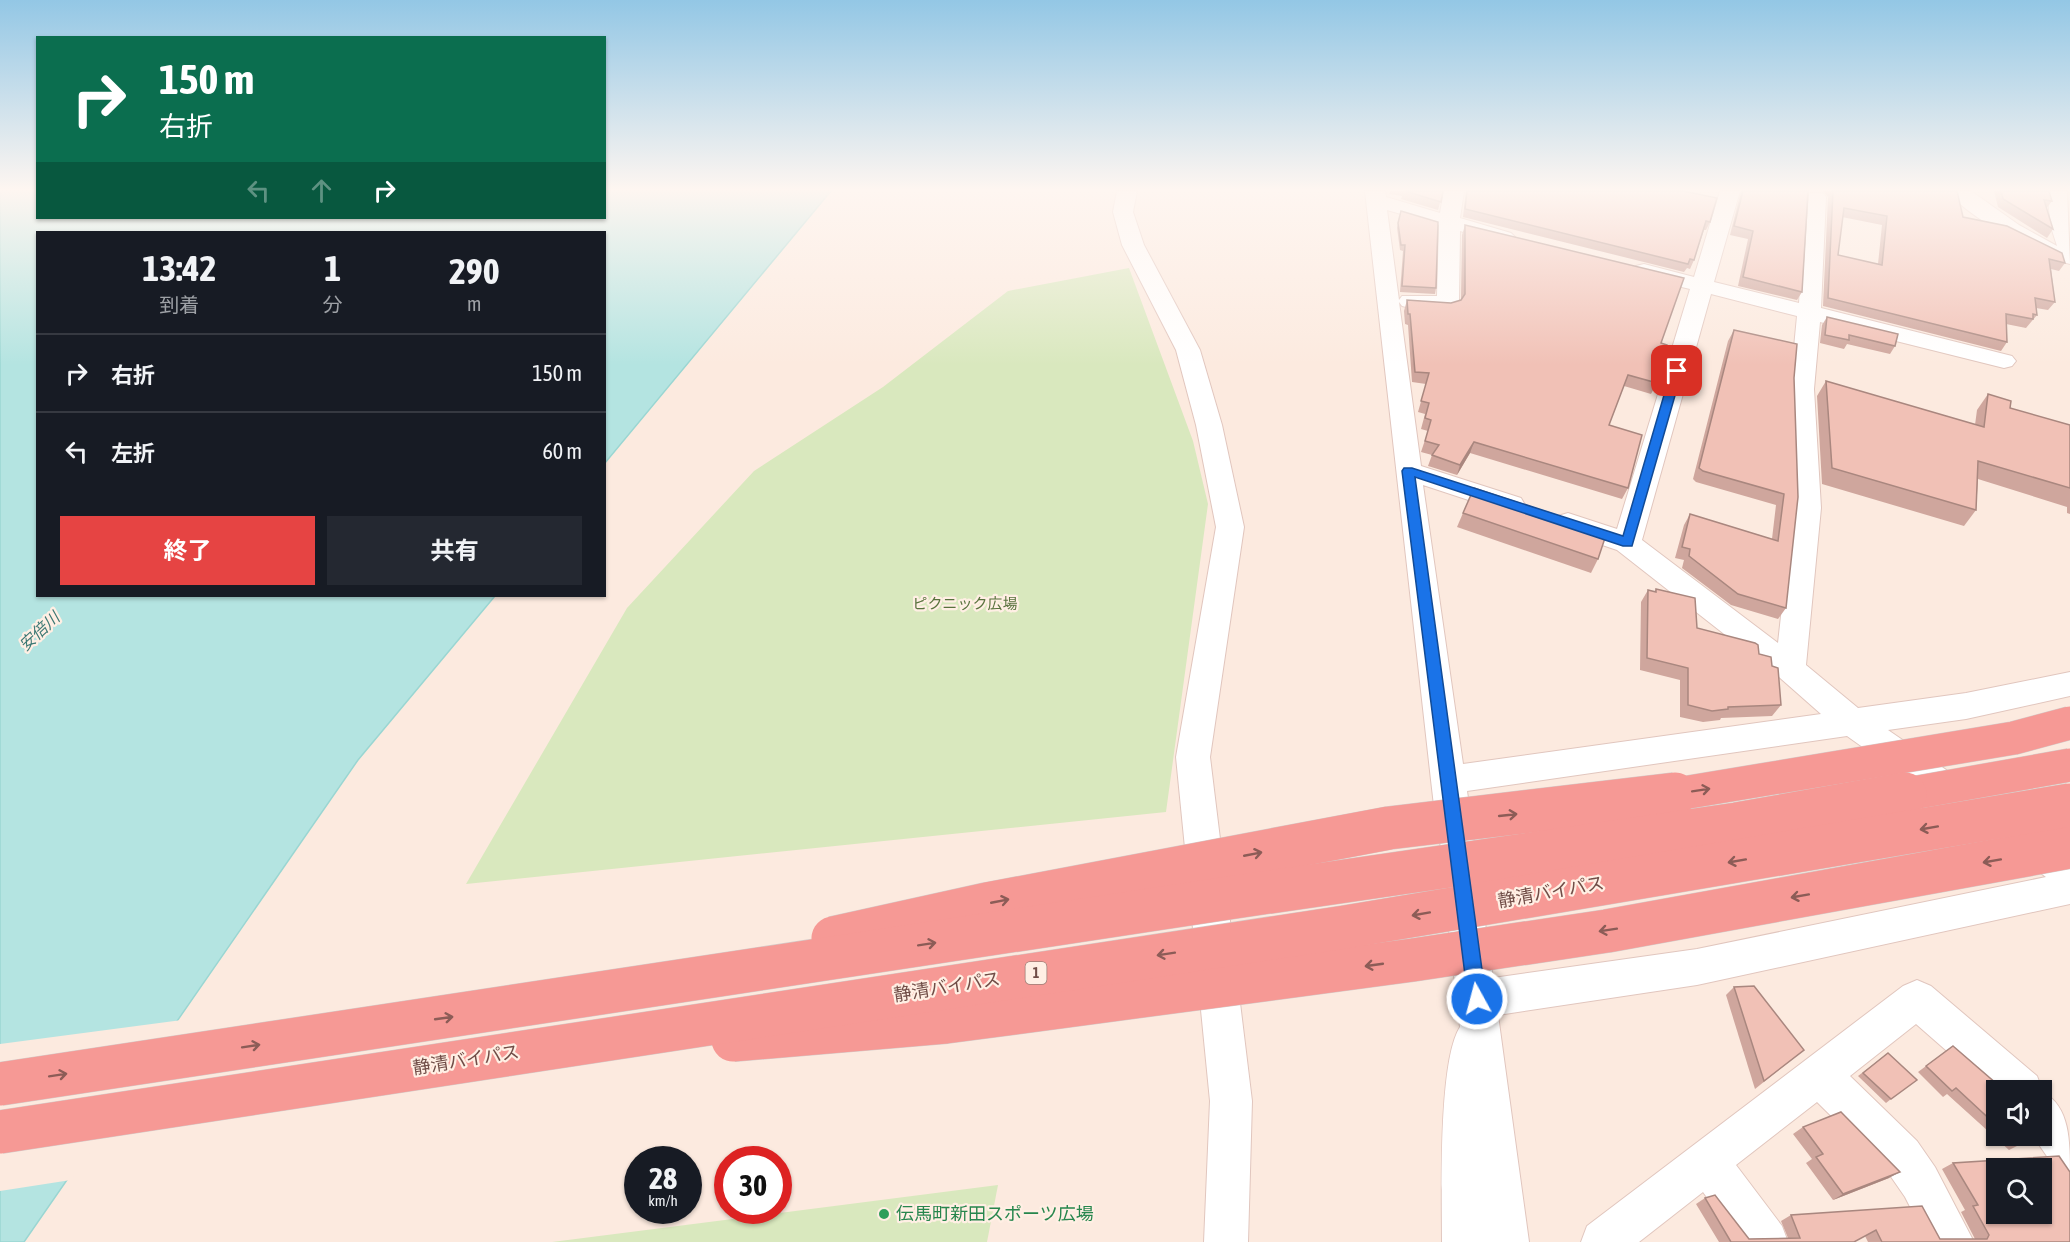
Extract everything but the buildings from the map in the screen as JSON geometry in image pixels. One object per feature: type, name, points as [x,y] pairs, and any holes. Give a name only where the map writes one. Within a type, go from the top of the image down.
[{"type":"highway","points":[[532,1005],[987,904],[1378,830],[1610,804],[1750,783],[2014,738],[2070,723]]},
{"type":"highway","points":[[0,1084],[1235,897],[1737,824],[2070,765]]},
{"type":"highway","name":"静清バイパス","points":[[0,1132],[426,1065],[1345,927],[2070,805]]},
{"type":"highway","points":[[426,1065],[946,1022],[1607,931],[2070,847]]},
{"type":"street","points":[[1135,249],[1188,350],[1209,425],[1230,527],[1193,757],[1231,1101],[1226,1242]]},
{"type":"street","points":[[1383,249],[1408,471],[1507,1242]]},
{"type":"street","points":[[1389,300],[1448,304],[1449,249]]},
{"type":"street","points":[[1627,543],[1701,285],[1709,249]]},
{"type":"street","points":[[1790,669],[1807,508],[1802,389],[1812,249]]},
{"type":"street","points":[[2044,249],[2070,258]]},
{"type":"street","points":[[1623,266],[2004,360]]},
{"type":"street","points":[[1408,471],[1627,543],[1790,669],[1852,723],[2070,873]]},
{"type":"street","points":[[1449,780],[1966,706],[2070,684]]},
{"type":"street","points":[[1478,1005],[1697,967],[2070,888]]},
{"type":"street","points":[[1603,1242],[1917,999],[2011,1080]]},
{"type":"street","points":[[1464,1242],[1464,1100],[1478,1005]]},
{"type":"street","points":[[1819,1076],[1902,1156],[1920,1182],[1952,1242]]},
{"type":"street","points":[[2052,1127],[2070,1153]]},
{"type":"street","points":[[1707,1162],[1766,1242]]},
{"type":"green space","name":"ピクニック広場","points":[[1129,268],[1193,441],[1208,504],[1166,812],[466,884],[627,608],[754,471],[883,387],[1008,291]]},
{"type":"green space","name":"伝馬町新田スポーツ広場","points":[[998,1185],[987,1242],[552,1242],[714,1221],[714,1224],[792,1224],[792,1211]]},
{"type":"water","name":"安倍川","points":[[0,249],[36,249],[36,597],[494,597],[358,760],[24,1242],[0,1242]]},
{"type":"water","points":[[606,249],[783,249],[606,462]]},
{"type":"pier","points":[[182,1020],[71,1180],[0,1191],[0,1044]]},
{"type":"place","name":"伝馬町新田スポーツ広場","points":[[884,1214]]},
{"type":"route","points":[[1477,999],[1408,471],[1627,543],[1677,371]]}]
